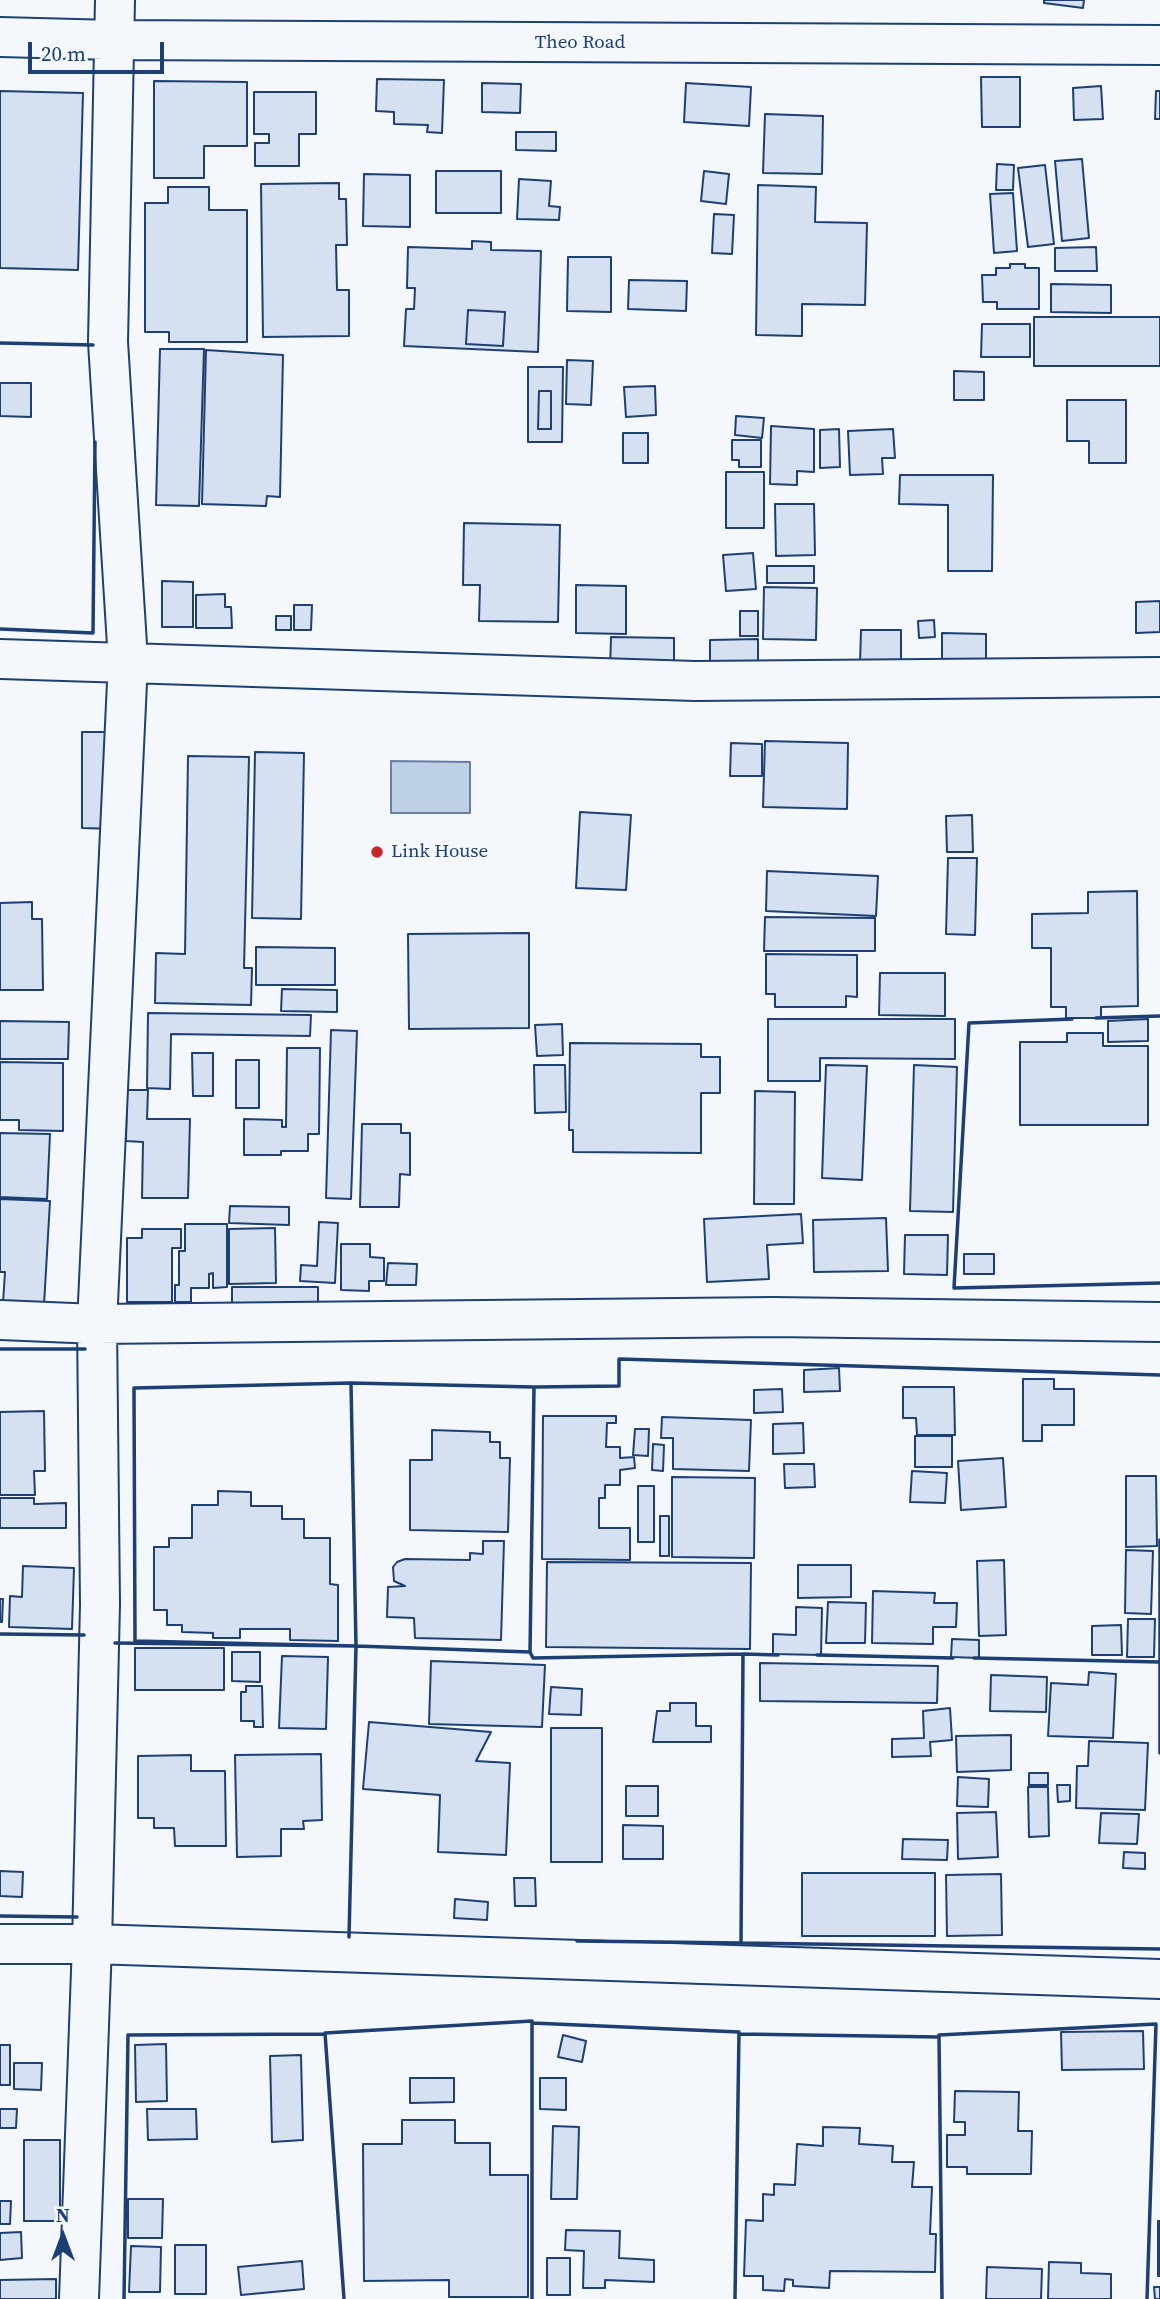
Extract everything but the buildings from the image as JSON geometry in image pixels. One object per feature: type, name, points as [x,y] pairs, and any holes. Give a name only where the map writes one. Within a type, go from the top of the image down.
[{"type":"street","points":[[79,2299],[92,1944],[100,1604],[97,1324],[128,661],[108,342],[115,0]]},
{"type":"street","name":"Theo Road","points":[[0,37],[114,40],[1160,45]]},
{"type":"street","points":[[0,659],[695,681],[1160,677]]},
{"type":"street","points":[[0,1320],[97,1324],[773,1317],[1160,1322]]},
{"type":"street","points":[[0,1944],[92,1944],[1160,1979]]},
{"type":"water","points":[[391,761],[470,762],[470,813],[391,813]]},
{"type":"wall","points":[[0,343],[93,345]]},
{"type":"wall","points":[[0,629],[93,633],[95,442]]},
{"type":"wall","points":[[1096,1018],[1160,1016]]},
{"type":"wall","points":[[1072,1019],[969,1023],[954,1288],[1160,1283]]},
{"type":"wall","points":[[0,1349],[85,1349]]},
{"type":"wall","points":[[534,1387],[619,1386],[619,1359],[1160,1375]]},
{"type":"wall","points":[[351,1383],[356,1646],[135,1641],[134,1388],[351,1383]]},
{"type":"wall","points":[[349,1937],[356,1646],[530,1652],[534,1387],[351,1383]]},
{"type":"wall","points":[[1160,1540],[1160,1753]]},
{"type":"wall","points":[[0,1634],[84,1635]]},
{"type":"wall","points":[[115,1643],[356,1646]]},
{"type":"wall","points":[[530,1652],[533,1658],[743,1654],[741,1943],[577,1941]]},
{"type":"wall","points":[[743,1654],[778,1655]]},
{"type":"wall","points":[[817,1655],[953,1658]]},
{"type":"wall","points":[[974,1658],[1160,1662]]},
{"type":"wall","points":[[0,1916],[77,1917]]},
{"type":"wall","points":[[741,1943],[1160,1949]]},
{"type":"wall","points":[[344,2299],[325,2033],[532,2021],[532,2299]]},
{"type":"wall","points":[[532,2023],[739,2032],[735,2299]]},
{"type":"wall","points":[[942,2299],[939,2035],[1156,2024],[1147,2299]]},
{"type":"wall","points":[[124,2299],[128,2035],[325,2034]]},
{"type":"wall","points":[[739,2034],[939,2037]]},
{"type":"place","name":"Link House","points":[[377,852]]}]
